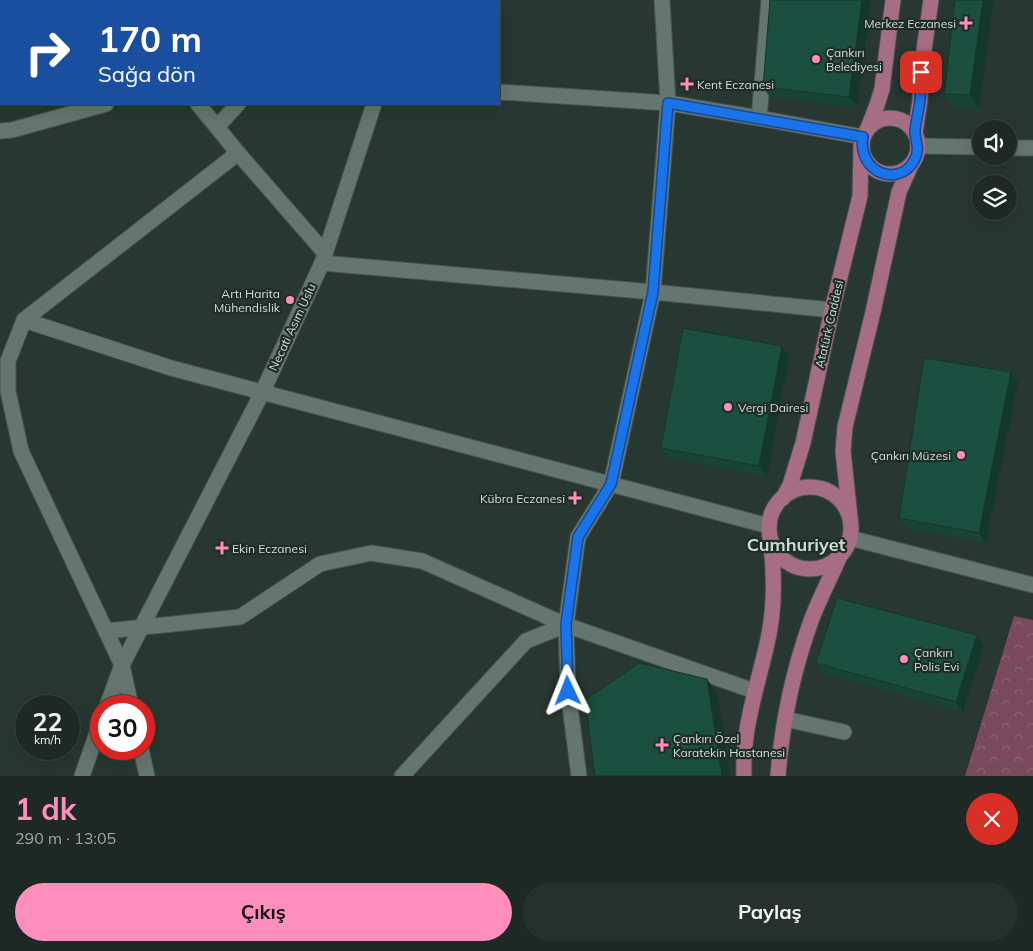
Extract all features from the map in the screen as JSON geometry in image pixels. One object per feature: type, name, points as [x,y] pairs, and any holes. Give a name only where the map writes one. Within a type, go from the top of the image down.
[{"type":"main road","name":"Atatürk Caddesi","points":[[783,498],[790,485],[803,443],[832,310],[860,196],[864,138],[882,89],[893,0]]},
{"type":"main road","points":[[778,776],[785,719],[795,672],[818,604],[840,557],[847,548],[850,538],[852,527],[843,451],[846,426],[896,203],[917,153],[916,139],[921,72],[931,0]]},
{"type":"main road","points":[[911,165],[904,171],[894,174],[876,171],[863,156],[864,138],[872,124],[888,118],[903,121],[916,139]]},
{"type":"main road","points":[[744,776],[745,741],[754,691],[767,646],[774,602],[774,573],[770,532],[776,506],[791,491],[801,488],[822,488],[840,499],[850,517]]},
{"type":"main road","points":[[770,532],[774,548],[780,556],[789,564],[799,568],[810,570],[821,568],[831,564],[840,557]]},
{"type":"street","points":[[579,776],[568,691],[566,624],[578,537],[611,484],[653,292],[668,103],[662,0]]},
{"type":"street","points":[[759,118],[769,0]]},
{"type":"street","points":[[500,92],[668,103],[864,138]]},
{"type":"street","points":[[0,131],[12,130],[102,105]]},
{"type":"street","points":[[199,105],[323,258],[832,310]]},
{"type":"street","points":[[217,127],[237,105]]},
{"type":"street","name":"Necati Asım Uslu","points":[[111,695],[122,665],[140,628],[263,391],[323,258],[374,105]]},
{"type":"street","points":[[916,139],[972,146]]},
{"type":"street","points":[[1017,148],[1033,148]]},
{"type":"street","points":[[129,695],[122,665],[21,451],[4,390],[8,361],[24,320],[238,153]]},
{"type":"street","points":[[24,320],[171,368],[611,484],[770,532]]},
{"type":"street","points":[[850,538],[1033,585]]},
{"type":"street","points":[[106,631],[240,617],[320,564],[371,553],[422,561],[566,624],[754,691]]},
{"type":"street","points":[[402,776],[526,641],[566,624]]},
{"type":"street","points":[[785,719],[844,732]]},
{"type":"street","points":[[82,776],[90,753]]},
{"type":"street","points":[[143,760],[147,776]]},
{"type":"green space","points":[[1014,616],[1033,620],[1033,776],[965,776]]},
{"type":"building","name":"Çankırı Belediyesi","points":[[770,0],[862,0],[849,97],[763,87]]},
{"type":"building","points":[[955,0],[983,0],[970,95],[944,94]]},
{"type":"building","name":"Vergi Dairesi","points":[[683,328],[782,346],[759,466],[661,448]]},
{"type":"building","name":"Çankırı Müzesi","points":[[924,358],[1011,372],[979,533],[899,518]]},
{"type":"building","name":"Çankırı Polis Evi","points":[[837,598],[977,635],[956,702],[816,663]]},
{"type":"building","name":"Çankırı Özel Karatekin Hastanesi","points":[[639,663],[707,679],[722,776],[595,776],[585,700]]},
{"type":"place","name":"Merkez Eczanesi","points":[[966,23]]},
{"type":"place","name":"Çankırı Belediyesi","points":[[816,59]]},
{"type":"place","name":"Kent Eczanesi","points":[[687,84]]},
{"type":"place","name":"Artı Harita Mühendislik","points":[[290,300]]},
{"type":"place","name":"Vergi Dairesi","points":[[728,407]]},
{"type":"place","name":"Çankırı Müzesi","points":[[961,455]]},
{"type":"place","name":"Kübra Eczanesi","points":[[575,498]]},
{"type":"place","name":"Ekin Eczanesi","points":[[222,548]]},
{"type":"place","name":"Çankırı Polis Evi","points":[[904,659]]},
{"type":"place","name":"Çankırı Özel Karatekin Hastanesi","points":[[662,745]]},
{"type":"district","name":"Cumhuriyet","points":[[796,544]]},
{"type":"route","points":[[568,691],[566,624],[578,537],[611,484],[653,292],[668,103],[863,137],[861,146],[863,156],[868,164],[876,171],[894,174],[904,171],[911,165],[917,153],[918,146],[915,133],[920,100],[921,72]]}]
